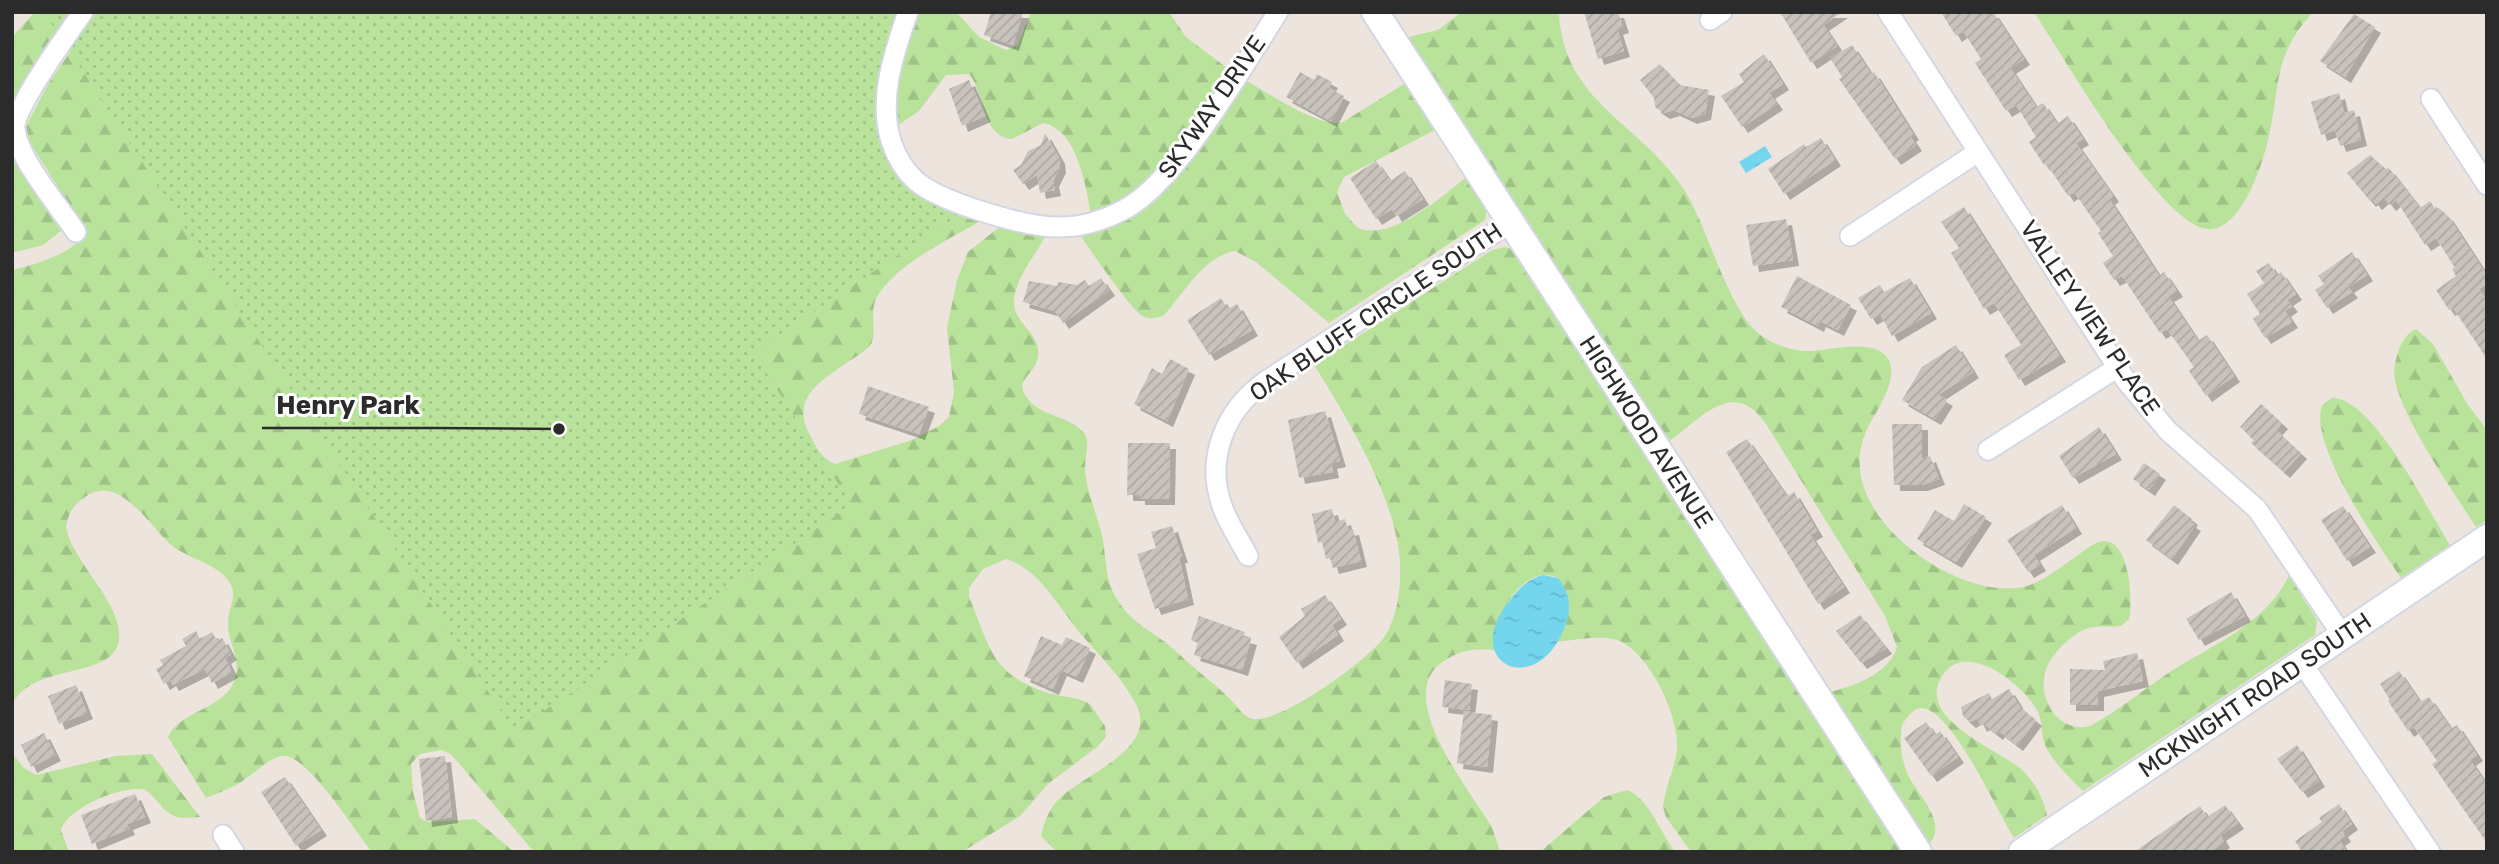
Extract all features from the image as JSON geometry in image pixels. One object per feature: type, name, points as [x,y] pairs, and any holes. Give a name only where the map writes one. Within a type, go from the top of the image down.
[{"type":"street","points":[[75,232],[28,160],[15,127],[22,106],[83,12]]},
{"type":"street","name":"SKYWAY DRIVE","points":[[908,12],[892,63],[886,108],[891,140],[905,168],[925,187],[961,202],[1013,220],[1063,227],[1093,222],[1121,211],[1160,182],[1238,74],[1278,12]]},
{"type":"street","name":"HIGHWOOD AVENUE","points":[[1375,12],[1918,852]]},
{"type":"street","name":"VALLEY VIEW PLACE","points":[[1888,12],[2118,367],[2168,431],[2243,494],[2263,517],[2343,636]]},
{"type":"street","points":[[2431,99],[2487,185]]},
{"type":"street","points":[[1850,236],[1978,152]]},
{"type":"street","name":"OAK BLUFF CIRCLE SOUTH","points":[[1248,556],[1224,511],[1216,476],[1221,437],[1238,406],[1266,381],[1511,222]]},
{"type":"street","points":[[1989,450],[2118,367]]},
{"type":"street","name":"MCKNIGHT ROAD SOUTH","points":[[2022,852],[2487,538]]},
{"type":"street","points":[[2302,663],[2430,852]]},
{"type":"green space","points":[[35,12],[70,12],[12,101],[12,37]]},
{"type":"green space","points":[[44,12],[901,12],[883,138],[963,212],[753,352],[852,505],[514,731]]},
{"type":"green space","points":[[97,12],[888,153],[984,219],[924,253],[884,287],[874,305],[870,346],[832,373],[810,393],[804,405],[804,419],[817,448],[826,459],[835,464],[912,440],[939,426],[949,417],[954,392],[947,328],[957,280],[968,252],[1002,225],[1046,235],[1021,277],[1015,295],[1015,311],[1038,349],[1036,363],[1023,382],[1024,392],[1041,410],[1073,424],[1086,436],[1085,468],[1103,540],[1108,580],[1127,613],[1169,645],[1226,695],[1244,715],[1253,719],[1266,718],[1283,711],[1344,674],[1385,636],[1398,601],[1400,564],[1397,540],[1381,488],[1355,434],[1314,365],[1492,250],[1505,247],[1514,250],[1906,852],[1691,852],[1666,817],[1663,807],[1677,749],[1677,736],[1668,703],[1660,686],[1640,657],[1629,646],[1617,640],[1595,638],[1557,642],[1562,634],[1558,578],[1545,575],[1533,578],[1521,586],[1512,597],[1498,624],[1495,650],[1469,651],[1444,661],[1430,676],[1426,696],[1430,719],[1440,744],[1491,826],[1500,852],[1057,852],[1041,836],[1056,802],[1127,748],[1137,735],[1140,721],[1136,704],[1124,685],[1048,590],[1028,571],[1006,559],[983,569],[969,588],[969,597],[988,645],[1003,668],[1029,686],[1090,704],[1105,726],[1106,737],[1097,747],[1048,784],[1020,816],[962,852],[534,852],[451,754],[441,750],[420,754],[411,764],[413,792],[420,818],[428,822],[475,819],[514,852],[372,852],[316,779],[291,758],[281,756],[265,764],[246,779],[206,798],[168,737],[183,720],[222,697],[235,679],[237,664],[228,629],[233,590],[219,572],[170,544],[143,514],[121,496],[109,491],[97,491],[85,497],[72,510],[66,528],[78,555],[113,611],[119,638],[114,651],[104,660],[37,682],[22,691],[12,705],[12,270],[64,252],[74,246],[86,231],[30,143],[26,126],[47,86]]},
{"type":"green space","points":[[916,12],[956,12],[979,37],[1006,50],[1018,45],[1031,12],[1169,12],[1186,37],[1231,71],[1170,158],[1126,200],[1091,214],[1083,174],[1072,147],[1064,136],[1055,127],[1043,123],[1012,139],[1002,137],[990,122],[969,74],[946,75],[919,111],[895,127],[896,83]]},
{"type":"green space","points":[[1462,12],[1559,12],[1563,42],[1574,68],[1588,90],[1665,165],[1683,188],[1740,311],[1765,338],[1789,349],[1814,351],[1863,347],[1883,353],[1889,361],[1891,379],[1865,434],[1860,453],[1860,472],[1873,507],[1897,538],[1927,561],[1962,579],[2002,588],[2027,586],[2038,581],[2099,542],[2113,543],[2119,550],[2128,573],[2129,619],[2121,626],[2083,630],[2067,641],[2052,658],[2046,669],[2044,692],[2047,702],[2060,719],[2069,725],[2090,726],[2111,714],[2170,672],[2252,621],[2266,608],[2289,576],[2317,620],[2315,635],[2083,791],[2048,751],[2037,710],[2018,687],[1990,668],[1975,663],[1961,662],[1949,668],[1939,682],[1937,696],[1942,709],[1965,733],[2026,774],[2038,790],[2047,815],[2014,838],[1960,743],[1933,712],[1918,708],[1902,725],[1901,744],[1908,775],[1934,819],[1934,837],[1928,845],[1829,692],[1869,678],[1893,656],[1897,647],[1885,616],[1766,424],[1754,410],[1741,403],[1717,406],[1667,443],[1405,38],[1438,30]]},
{"type":"green space","points":[[2034,12],[2313,12],[2290,44],[2280,75],[2260,168],[2247,197],[2229,221],[2219,228],[2207,229],[2187,220],[2164,199],[2113,135]]},
{"type":"green space","points":[[1243,79],[1307,115],[1333,123],[1343,122],[1407,82],[1437,129],[1344,177],[1337,192],[1345,214],[1358,228],[1371,231],[1386,229],[1416,215],[1468,176],[1487,208],[1485,220],[1329,323],[1256,262],[1235,251],[1203,268],[1163,316],[1144,317],[1119,290],[1079,233],[1106,226]]},
{"type":"green space","points":[[12,154],[61,231],[43,245],[12,253]]},
{"type":"green space","points":[[2416,329],[2433,344],[2468,405],[2487,430],[2487,520],[2476,527],[2419,436],[2395,381],[2398,351],[2410,332]]},
{"type":"green space","points":[[2332,398],[2348,402],[2364,415],[2381,435],[2414,483],[2450,545],[2401,578],[2347,492],[2324,442],[2320,420],[2323,404]]},
{"type":"green space","points":[[12,753],[24,768],[36,775],[116,756],[152,754],[200,817],[180,817],[168,813],[146,790],[124,790],[98,799],[66,821],[61,830],[69,852],[12,852]]},
{"type":"green space","points":[[1627,790],[1635,794],[1648,808],[1675,852],[1540,852],[1604,797]]},
{"type":"water","points":[[1765,146],[1772,157],[1746,173],[1739,162]]},
{"type":"water","points":[[1543,575],[1558,578],[1566,590],[1569,609],[1564,629],[1551,651],[1536,663],[1521,668],[1507,665],[1497,656],[1493,641],[1496,622],[1520,588]]},
{"type":"building","points":[[991,12],[1023,12],[1013,45],[984,35]]},
{"type":"building","points":[[1584,12],[1618,12],[1623,27],[1617,29],[1624,51],[1598,59]]},
{"type":"building","points":[[1780,12],[1842,12],[1823,25],[1837,46],[1811,63]]},
{"type":"building","points":[[1941,12],[1993,12],[2024,59],[2010,68],[2036,107],[2043,103],[2057,124],[2068,116],[2083,139],[2076,143],[2113,196],[2109,199],[2159,276],[2164,272],[2177,291],[2168,296],[2198,341],[2207,335],[2234,376],[2206,396],[2189,371],[2194,367],[2167,329],[2160,333],[2122,276],[2114,280],[2103,263],[2113,256],[2098,233],[2101,231],[2074,192],[2068,196],[2046,163],[2044,165],[2029,142],[2036,137],[2016,105],[2006,111],[1975,63],[1981,59],[1963,31],[1956,36]]},
{"type":"building","points":[[2354,14],[2375,27],[2345,77],[2320,61]]},
{"type":"building","points":[[1852,45],[1871,74],[1874,72],[1913,134],[1910,136],[1916,145],[1895,159],[1839,79],[1842,77],[1830,58]]},
{"type":"building","points":[[1764,54],[1783,84],[1769,93],[1777,104],[1742,127],[1721,96],[1744,82],[1739,74]]},
{"type":"building","points":[[1660,64],[1680,85],[1709,90],[1705,114],[1691,118],[1674,110],[1664,113],[1655,107],[1654,98],[1640,80]]},
{"type":"building","points":[[1300,72],[1314,80],[1317,74],[1332,82],[1329,88],[1344,96],[1331,121],[1286,97]]},
{"type":"building","points":[[969,80],[985,116],[962,126],[949,89]]},
{"type":"building","points":[[2339,93],[2344,113],[2354,110],[2361,140],[2340,146],[2335,130],[2321,135],[2311,102]]},
{"type":"building","points":[[1045,133],[1059,158],[1060,167],[1053,181],[1055,190],[1040,193],[1037,175],[1023,184],[1013,170],[1021,165],[1028,151],[1041,145]]},
{"type":"building","points":[[1821,138],[1835,160],[1784,194],[1768,169],[1804,144],[1806,147]]},
{"type":"building","points":[[2370,155],[2386,169],[2389,168],[2420,208],[2430,201],[2436,210],[2439,208],[2448,216],[2487,276],[2487,284],[2479,289],[2487,300],[2487,359],[2453,308],[2449,310],[2436,290],[2456,276],[2452,269],[2455,268],[2436,238],[2425,245],[2396,200],[2390,205],[2384,197],[2376,204],[2372,199],[2370,201],[2347,173]]},
{"type":"building","points":[[1376,161],[1390,181],[1405,171],[1423,199],[1396,216],[1392,209],[1376,219],[1350,178]]},
{"type":"building","points":[[1964,207],[2060,356],[2019,380],[2004,355],[2021,345],[1994,303],[1984,309],[1951,253],[1959,248],[1941,222]]},
{"type":"building","points":[[1786,219],[1793,260],[1753,266],[1746,225]]},
{"type":"building","points":[[2352,252],[2367,275],[2348,287],[2352,292],[2327,308],[2315,290],[2324,284],[2318,276]]},
{"type":"building","points":[[2269,263],[2277,275],[2281,272],[2296,294],[2287,300],[2292,306],[2285,311],[2292,322],[2265,338],[2253,319],[2260,314],[2247,294],[2264,283],[2256,271]]},
{"type":"building","points":[[1797,276],[1851,305],[1838,330],[1820,321],[1818,326],[1781,307]]},
{"type":"building","points":[[1101,278],[1109,290],[1063,323],[1055,311],[1023,302],[1029,281],[1057,286],[1058,282],[1077,285],[1085,280],[1089,286]]},
{"type":"building","points":[[1910,278],[1931,313],[1892,336],[1880,314],[1871,319],[1858,298],[1880,285],[1884,292]]},
{"type":"building","points":[[1221,298],[1228,309],[1237,304],[1252,330],[1209,355],[1187,320]]},
{"type":"building","points":[[1956,345],[1973,372],[1938,395],[1947,400],[1935,419],[1902,400],[1922,367]]},
{"type":"building","points":[[1170,359],[1189,369],[1167,421],[1134,404],[1152,368],[1162,374]]},
{"type":"building","points":[[868,386],[929,407],[919,434],[859,414]]},
{"type":"building","points":[[2261,404],[2282,423],[2276,430],[2301,453],[2284,472],[2251,443],[2254,440],[2240,427]]},
{"type":"building","points":[[1325,411],[1340,461],[1331,463],[1333,472],[1299,478],[1288,420]]},
{"type":"building","points":[[1892,424],[1922,424],[1922,459],[1930,456],[1939,479],[1922,485],[1894,485]]},
{"type":"building","points":[[2099,427],[2116,454],[2073,478],[2059,456]]},
{"type":"building","points":[[1747,439],[1787,497],[1794,492],[1817,531],[1810,535],[1844,587],[1818,604],[1726,452]]},
{"type":"building","points":[[1128,443],[1170,443],[1169,499],[1139,499],[1139,495],[1127,495]]},
{"type":"building","points":[[2144,463],[2160,474],[2149,490],[2133,479]]},
{"type":"building","points":[[1964,504],[1986,517],[1956,562],[1917,539],[1935,510],[1954,521]]},
{"type":"building","points":[[2062,505],[2076,528],[2034,555],[2040,565],[2028,572],[2007,540]]},
{"type":"building","points":[[2174,505],[2192,519],[2190,522],[2195,525],[2172,559],[2146,540]]},
{"type":"building","points":[[2343,506],[2370,547],[2347,561],[2321,520]]},
{"type":"building","points":[[1332,509],[1335,522],[1345,519],[1348,530],[1353,529],[1361,561],[1333,568],[1330,558],[1326,559],[1322,542],[1318,543],[1312,514]]},
{"type":"building","points":[[1172,526],[1182,557],[1179,557],[1188,599],[1155,609],[1137,554],[1156,548],[1151,532]]},
{"type":"building","points":[[2231,592],[2245,616],[2199,640],[2186,619]]},
{"type":"building","points":[[1325,595],[1341,619],[1332,625],[1338,635],[1297,663],[1279,637],[1305,616],[1301,609]]},
{"type":"building","points":[[1860,615],[1886,648],[1861,663],[1836,631]]},
{"type":"building","points":[[1199,616],[1245,632],[1243,637],[1251,639],[1242,670],[1194,655],[1198,643],[1191,640]]},
{"type":"building","points":[[196,631],[200,639],[212,632],[217,641],[222,638],[231,654],[225,658],[232,672],[212,683],[205,669],[173,685],[170,680],[164,684],[156,669],[163,665],[160,660],[186,646],[182,639]]},
{"type":"building","points":[[1041,636],[1062,645],[1066,637],[1090,648],[1077,677],[1061,670],[1053,689],[1024,676]]},
{"type":"building","points":[[2137,653],[2143,681],[2098,691],[2098,705],[2070,705],[2070,669],[2105,670],[2103,661]]},
{"type":"building","points":[[2399,671],[2420,702],[2429,697],[2451,729],[2457,725],[2477,755],[2470,760],[2487,785],[2487,843],[2432,764],[2437,761],[2414,727],[2408,731],[2388,701],[2390,700],[2380,684]]},
{"type":"building","points":[[1445,680],[1472,684],[1469,710],[1442,707]]},
{"type":"building","points":[[76,685],[87,713],[59,724],[48,696]]},
{"type":"building","points":[[2009,689],[2020,707],[2036,720],[2017,745],[1999,731],[1997,734],[1984,724],[1981,726],[1977,718],[1970,722],[1963,716],[1961,707],[1989,693],[1992,699]]},
{"type":"building","points":[[1464,711],[1492,715],[1487,767],[1457,763]]},
{"type":"building","points":[[1926,722],[1935,735],[1940,731],[1958,757],[1931,776],[1904,738]]},
{"type":"building","points":[[44,733],[55,755],[31,767],[21,745]]},
{"type":"building","points":[[2297,745],[2319,781],[2302,792],[2277,759]]},
{"type":"building","points":[[445,756],[452,817],[426,821],[419,759]]},
{"type":"building","points":[[285,777],[321,830],[296,846],[261,792]]},
{"type":"building","points":[[135,794],[145,817],[127,824],[129,829],[92,844],[81,815]]},
{"type":"building","points":[[2339,804],[2352,824],[2342,831],[2345,836],[2339,840],[2347,852],[2302,852],[2295,841],[2322,822],[2319,818]]},
{"type":"building","points":[[2225,805],[2238,823],[2220,835],[2224,842],[2210,852],[2134,852],[2200,806],[2207,817]]},
{"type":"place","name":"Henry Park","points":[[559,429]]}]
